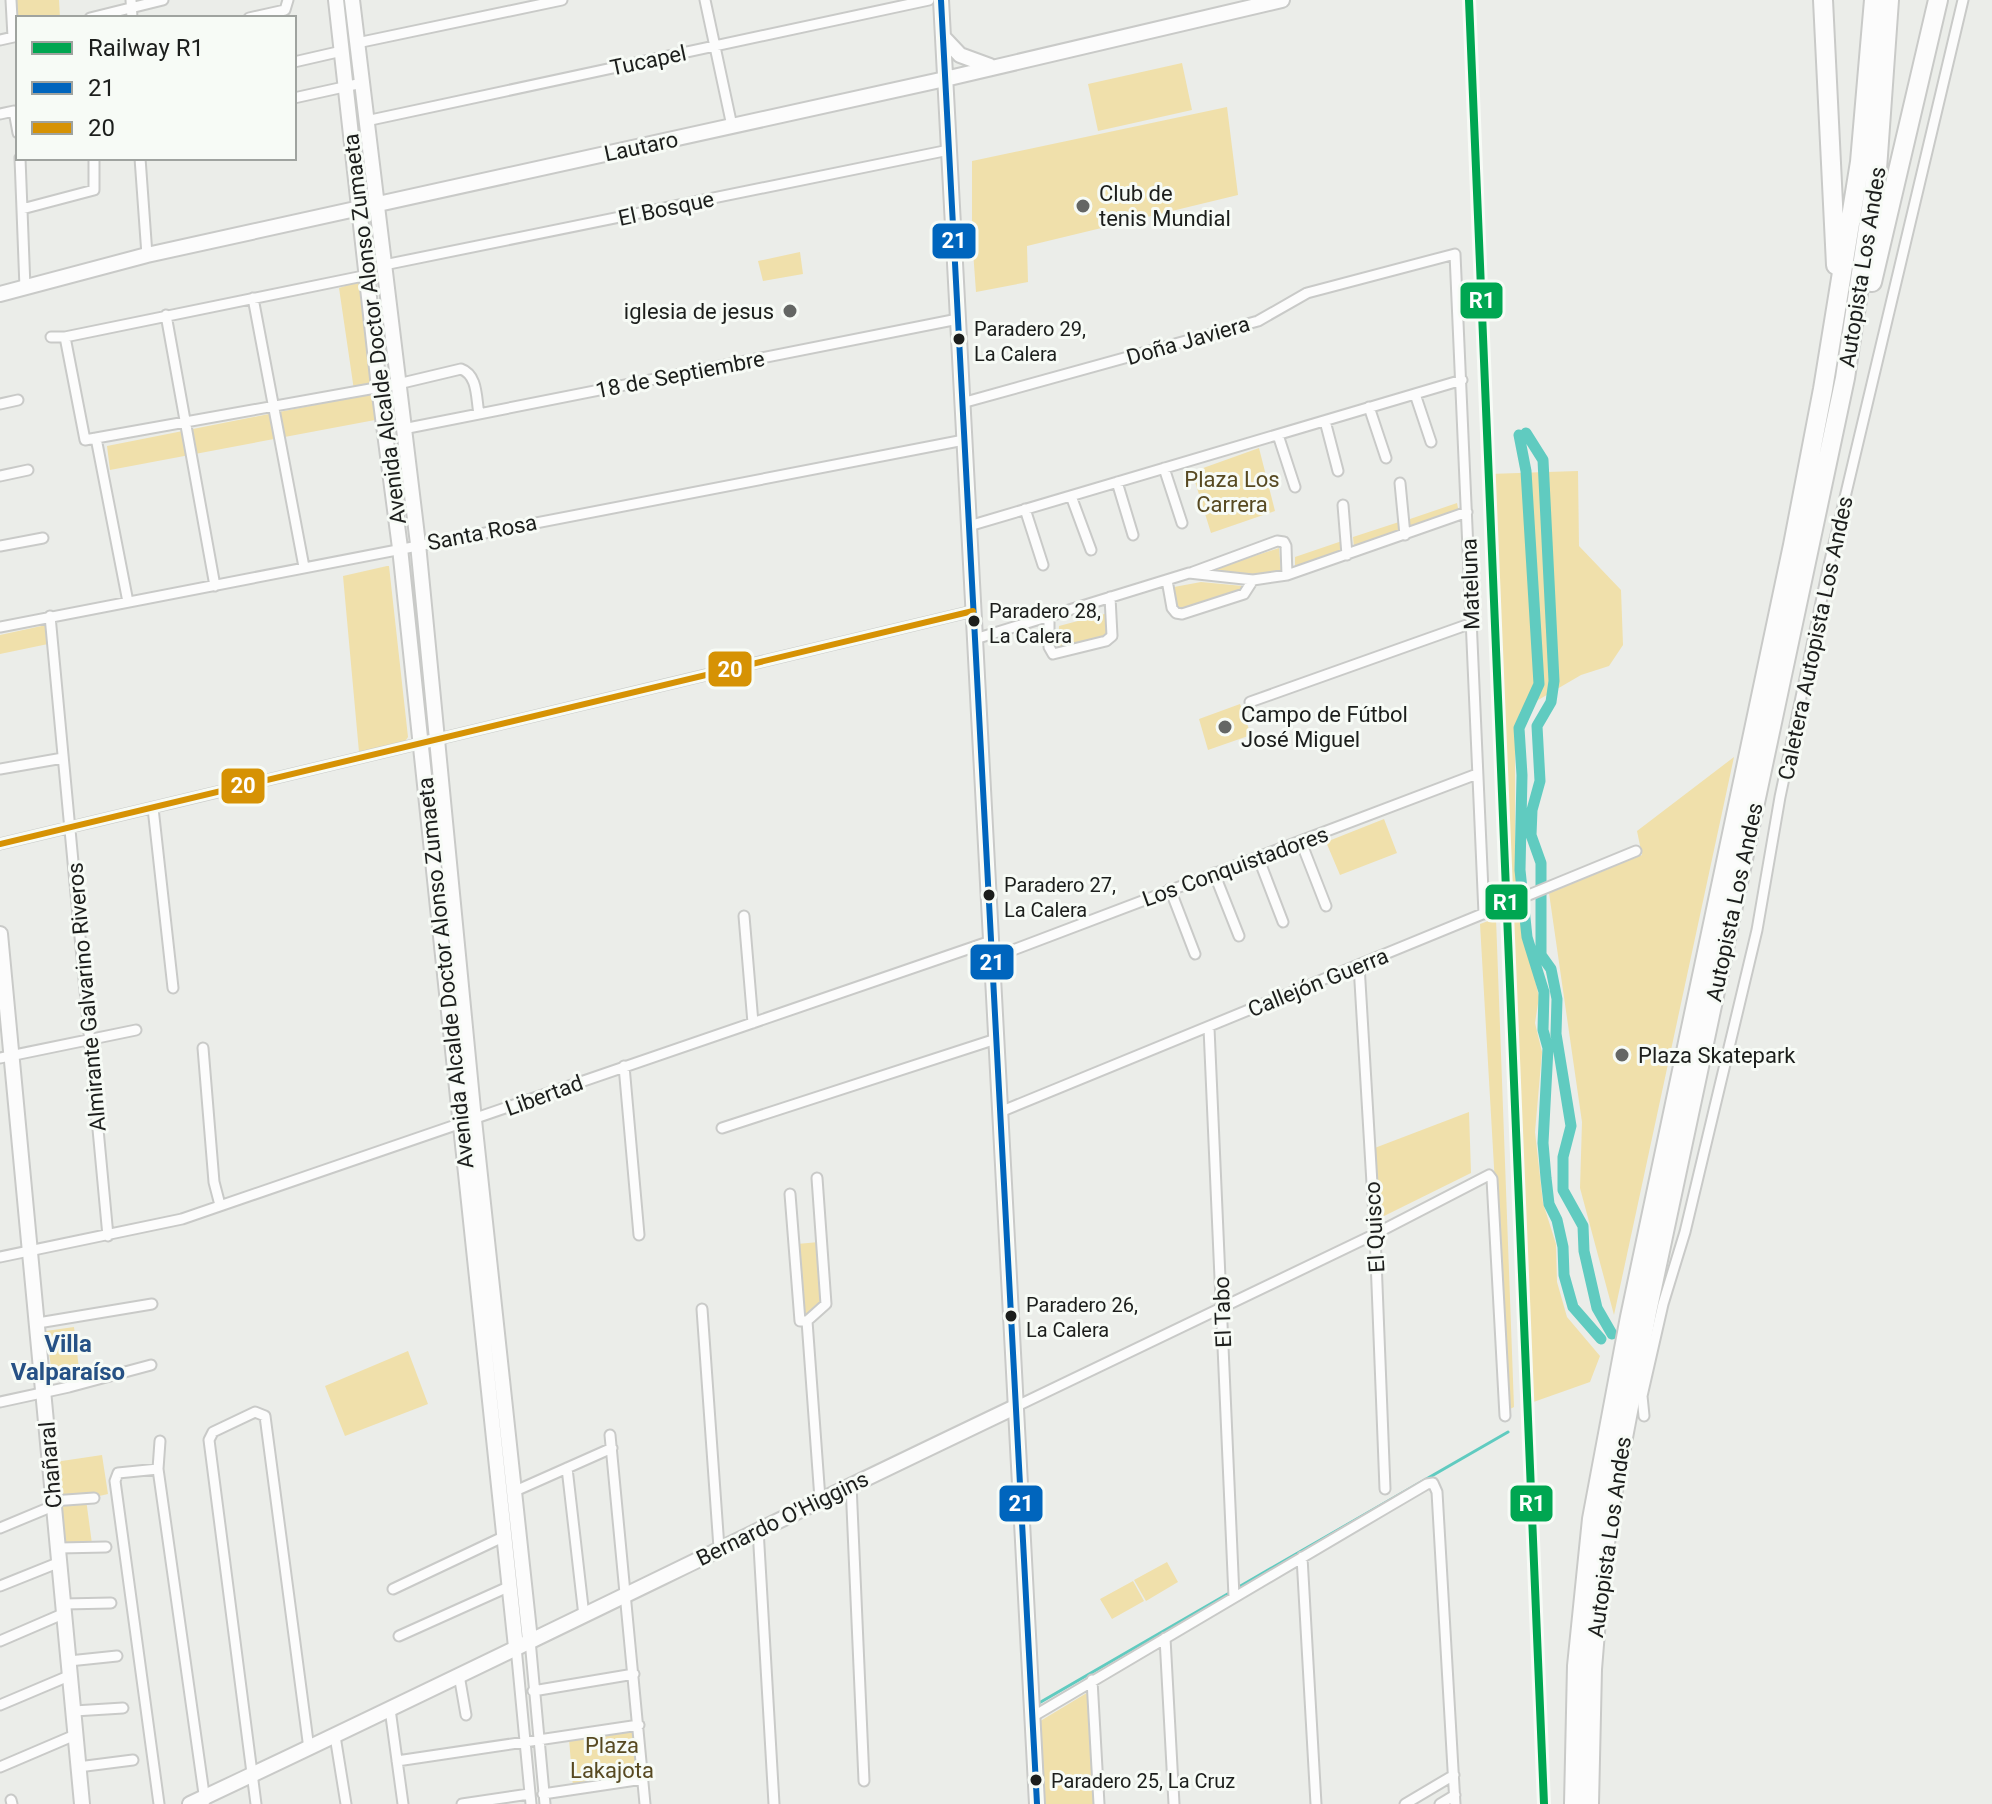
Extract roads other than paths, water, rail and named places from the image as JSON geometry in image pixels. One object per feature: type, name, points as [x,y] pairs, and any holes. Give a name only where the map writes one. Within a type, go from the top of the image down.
[{"type":"highway","points":[[1823,0],[1835,220],[1836,310]]},
{"type":"highway","name":"Autopista Los Andes","points":[[1574,1804],[1580,1629],[1599,1479],[1630,1317],[1796,530],[1860,162],[1874,0]]},
{"type":"highway","name":"Autopista Los Andes","points":[[1589,1804],[1592,1658],[1611,1500],[1845,378],[1877,169],[1889,0]]},
{"type":"highway","points":[[1845,378],[1884,237],[1938,0]]},
{"type":"street","points":[[0,40],[16,36],[11,0]]},
{"type":"street","points":[[98,16],[163,0]]},
{"type":"street","points":[[258,16],[285,10],[288,0]]},
{"type":"street","name":"Avenida Alcalde Doctor Alonso Zumaeta","points":[[336,0],[420,744],[513,1492],[523,1644],[523,1743],[530,1799]]},
{"type":"street","name":"Avenida Alcalde Doctor Alonso Zumaeta","points":[[352,0],[418,544],[438,740],[508,1587],[533,1691],[544,1799]]},
{"type":"street","points":[[357,43],[562,0]]},
{"type":"street","points":[[705,0],[732,126]]},
{"type":"street","name":"Tucapel","points":[[366,121],[929,0]]},
{"type":"street","points":[[941,0],[1037,1804]]},
{"type":"street","name":"Lautaro","points":[[0,294],[147,255],[945,79],[1282,0]]},
{"type":"street","name":"Caletera Autopista Los Andes","points":[[1644,1416],[1642,1396],[1663,1304],[1685,1232],[1757,930],[1780,797],[1828,569],[1963,0]]},
{"type":"street","points":[[943,37],[960,55],[990,67]]},
{"type":"street","points":[[296,62],[342,51]]},
{"type":"street","points":[[296,98],[362,83]]},
{"type":"street","points":[[0,114],[14,111],[16,122]]},
{"type":"street","name":"El Bosque","points":[[384,265],[949,150]]},
{"type":"street","points":[[20,160],[25,288]]},
{"type":"street","points":[[22,209],[94,190],[94,160]]},
{"type":"street","points":[[140,160],[147,255]]},
{"type":"street","name":"Mateluna","points":[[1455,254],[1484,914]]},
{"type":"street","name":"Doña Javiera","points":[[962,403],[1258,321],[1307,293],[1455,254]]},
{"type":"street","points":[[51,337],[65,337],[368,275]]},
{"type":"street","points":[[253,298],[304,567]]},
{"type":"street","points":[[166,315],[215,586]]},
{"type":"street","name":"18 de Septiembre","points":[[403,429],[958,319]]},
{"type":"street","points":[[65,337],[128,602]]},
{"type":"street","points":[[91,439],[398,384],[461,369],[473,379],[479,414]]},
{"type":"street","points":[[969,526],[1462,380]]},
{"type":"street","points":[[1415,394],[1431,442]]},
{"type":"street","points":[[0,404],[18,400]]},
{"type":"street","points":[[1369,407],[1386,458]]},
{"type":"street","points":[[1325,421],[1338,471]]},
{"type":"street","points":[[1278,435],[1295,487]]},
{"type":"street","name":"Santa Rosa","points":[[0,627],[964,440]]},
{"type":"street","points":[[1164,468],[1182,523]]},
{"type":"street","points":[[0,476],[28,470]]},
{"type":"street","points":[[1117,482],[1133,535]]},
{"type":"street","points":[[1400,483],[1405,535]]},
{"type":"street","points":[[1071,496],[1091,550]]},
{"type":"street","points":[[1343,505],[1347,555]]},
{"type":"street","points":[[1025,509],[1043,565]]},
{"type":"street","points":[[1189,573],[1253,580],[1287,575],[1467,512]]},
{"type":"street","points":[[0,546],[43,538]]},
{"type":"street","points":[[975,639],[1189,573],[1277,541],[1284,542],[1286,546],[1287,575]]},
{"type":"street","points":[[1167,580],[1172,608],[1182,614],[1244,594],[1253,580]]},
{"type":"street","points":[[1049,614],[1049,647],[1053,654],[1106,641],[1112,636],[1110,597]]},
{"type":"street","points":[[0,844],[973,611]]},
{"type":"street","name":"Almirante Galvarino Riveros","points":[[50,616],[108,1236]]},
{"type":"street","points":[[1250,702],[1472,623]]},
{"type":"street","points":[[0,769],[63,758]]},
{"type":"street","name":"Los Conquistadores","points":[[992,958],[1477,774]]},
{"type":"street","points":[[153,808],[173,988]]},
{"type":"street","points":[[1301,842],[1326,906]]},
{"type":"street","name":"Callejón Guerra","points":[[1000,1112],[1636,851]]},
{"type":"street","points":[[1258,857],[1283,922]]},
{"type":"street","points":[[1214,873],[1239,936]]},
{"type":"street","points":[[1170,889],[1195,954]]},
{"type":"street","points":[[744,916],[753,1023]]},
{"type":"street","name":"Chañaral","points":[[0,934],[6,1057],[38,1323],[52,1504],[82,1804]]},
{"type":"street","name":"Libertad","points":[[0,1257],[182,1219],[991,941]]},
{"type":"street","name":"El Quisco","points":[[1359,965],[1375,1234],[1385,1489]]},
{"type":"street","name":"El Tabo","points":[[1209,1028],[1234,1597]]},
{"type":"street","points":[[6,1057],[136,1030]]},
{"type":"street","points":[[722,1128],[996,1039]]},
{"type":"street","points":[[203,1048],[214,1182],[220,1205]]},
{"type":"street","points":[[624,1066],[639,1235]]},
{"type":"street","name":"Bernardo O'Higgins","points":[[190,1804],[205,1801],[758,1529],[1490,1176],[1505,1416]]},
{"type":"street","points":[[790,1194],[800,1321],[807,1321],[826,1304],[817,1178]]},
{"type":"street","points":[[38,1323],[152,1304]]},
{"type":"street","points":[[702,1309],[719,1548]]},
{"type":"street","points":[[807,1321],[820,1499]]},
{"type":"street","points":[[0,1402],[151,1365]]},
{"type":"street","points":[[256,1804],[210,1435],[255,1412],[265,1416],[309,1749]]},
{"type":"street","points":[[610,1435],[645,1804]]},
{"type":"street","points":[[160,1441],[158,1469],[205,1801]]},
{"type":"street","points":[[513,1492],[612,1448]]},
{"type":"street","points":[[567,1468],[584,1616]]},
{"type":"street","points":[[158,1469],[118,1473],[115,1481],[159,1804]]},
{"type":"street","points":[[1032,1717],[1433,1483],[1437,1492],[1455,1800],[1440,1804]]},
{"type":"street","points":[[851,1484],[864,1781]]},
{"type":"street","points":[[0,1528],[52,1504],[94,1498]]},
{"type":"street","points":[[758,1529],[774,1804]]},
{"type":"street","points":[[393,1589],[503,1537]]},
{"type":"street","points":[[0,1586],[59,1555],[106,1547]]},
{"type":"street","points":[[1302,1557],[1316,1804]]},
{"type":"street","points":[[399,1636],[508,1587]]},
{"type":"street","points":[[0,1641],[64,1608],[111,1603]]},
{"type":"street","points":[[1165,1638],[1174,1804]]},
{"type":"street","points":[[0,1705],[70,1668],[117,1656]]},
{"type":"street","points":[[533,1691],[634,1674]]},
{"type":"street","points":[[459,1675],[466,1715]]},
{"type":"street","points":[[1092,1680],[1099,1804]]},
{"type":"street","points":[[74,1711],[123,1708]]},
{"type":"street","points":[[390,1709],[403,1804]]},
{"type":"street","points":[[397,1761],[639,1725]]},
{"type":"street","points":[[0,1767],[75,1735]]},
{"type":"street","points":[[335,1736],[346,1804]]},
{"type":"street","points":[[78,1767],[133,1760]]},
{"type":"street","points":[[1405,1804],[1454,1775]]},
{"type":"street","points":[[544,1799],[643,1779]]},
{"type":"street","points":[[462,1804],[530,1799]]},
{"type":"waterway","points":[[1526,433],[1543,460],[1554,681],[1551,702],[1537,726],[1540,781],[1532,810],[1531,835],[1541,863],[1541,955],[1551,969],[1557,999],[1556,1034],[1571,1126],[1563,1157],[1563,1190],[1583,1226],[1584,1251],[1597,1308],[1612,1334]]},
{"type":"waterway","points":[[1519,435],[1526,471],[1539,684],[1519,728],[1522,775],[1520,870],[1527,937],[1544,992],[1543,1030],[1548,1048],[1543,1143],[1546,1178],[1549,1204],[1557,1220],[1563,1247],[1564,1275],[1573,1307],[1601,1339]]},
{"type":"waterway","points":[[1237,1588],[1508,1432]]},
{"type":"waterway","points":[[1039,1703],[1231,1592]]},
{"type":"rail line","name":"R1","points":[[1469,0],[1544,1804]]},
{"type":"place","name":"Club de tenis Mundial","points":[[1083,206]]},
{"type":"place","name":"iglesia de jesus","points":[[790,311]]},
{"type":"place","name":"Paradero 29, La Calera","points":[[959,339]]},
{"type":"place","name":"Paradero 28, La Calera","points":[[974,621]]},
{"type":"place","name":"Campo de Fútbol José Miguel","points":[[1225,727]]},
{"type":"place","name":"Paradero 27, La Calera","points":[[989,895]]},
{"type":"place","name":"Plaza Skatepark","points":[[1622,1055]]},
{"type":"place","name":"Paradero 26, La Calera","points":[[1011,1316]]},
{"type":"place","name":"Paradero 25, La Cruz","points":[[1036,1780]]},
{"type":"district","name":"Villa Valparaíso","points":[[68,1358]]},
{"type":"park label","name":"Plaza Los Carrera","points":[[1232,492]]},
{"type":"park label","name":"Plaza Lakajota","points":[[612,1758]]}]
